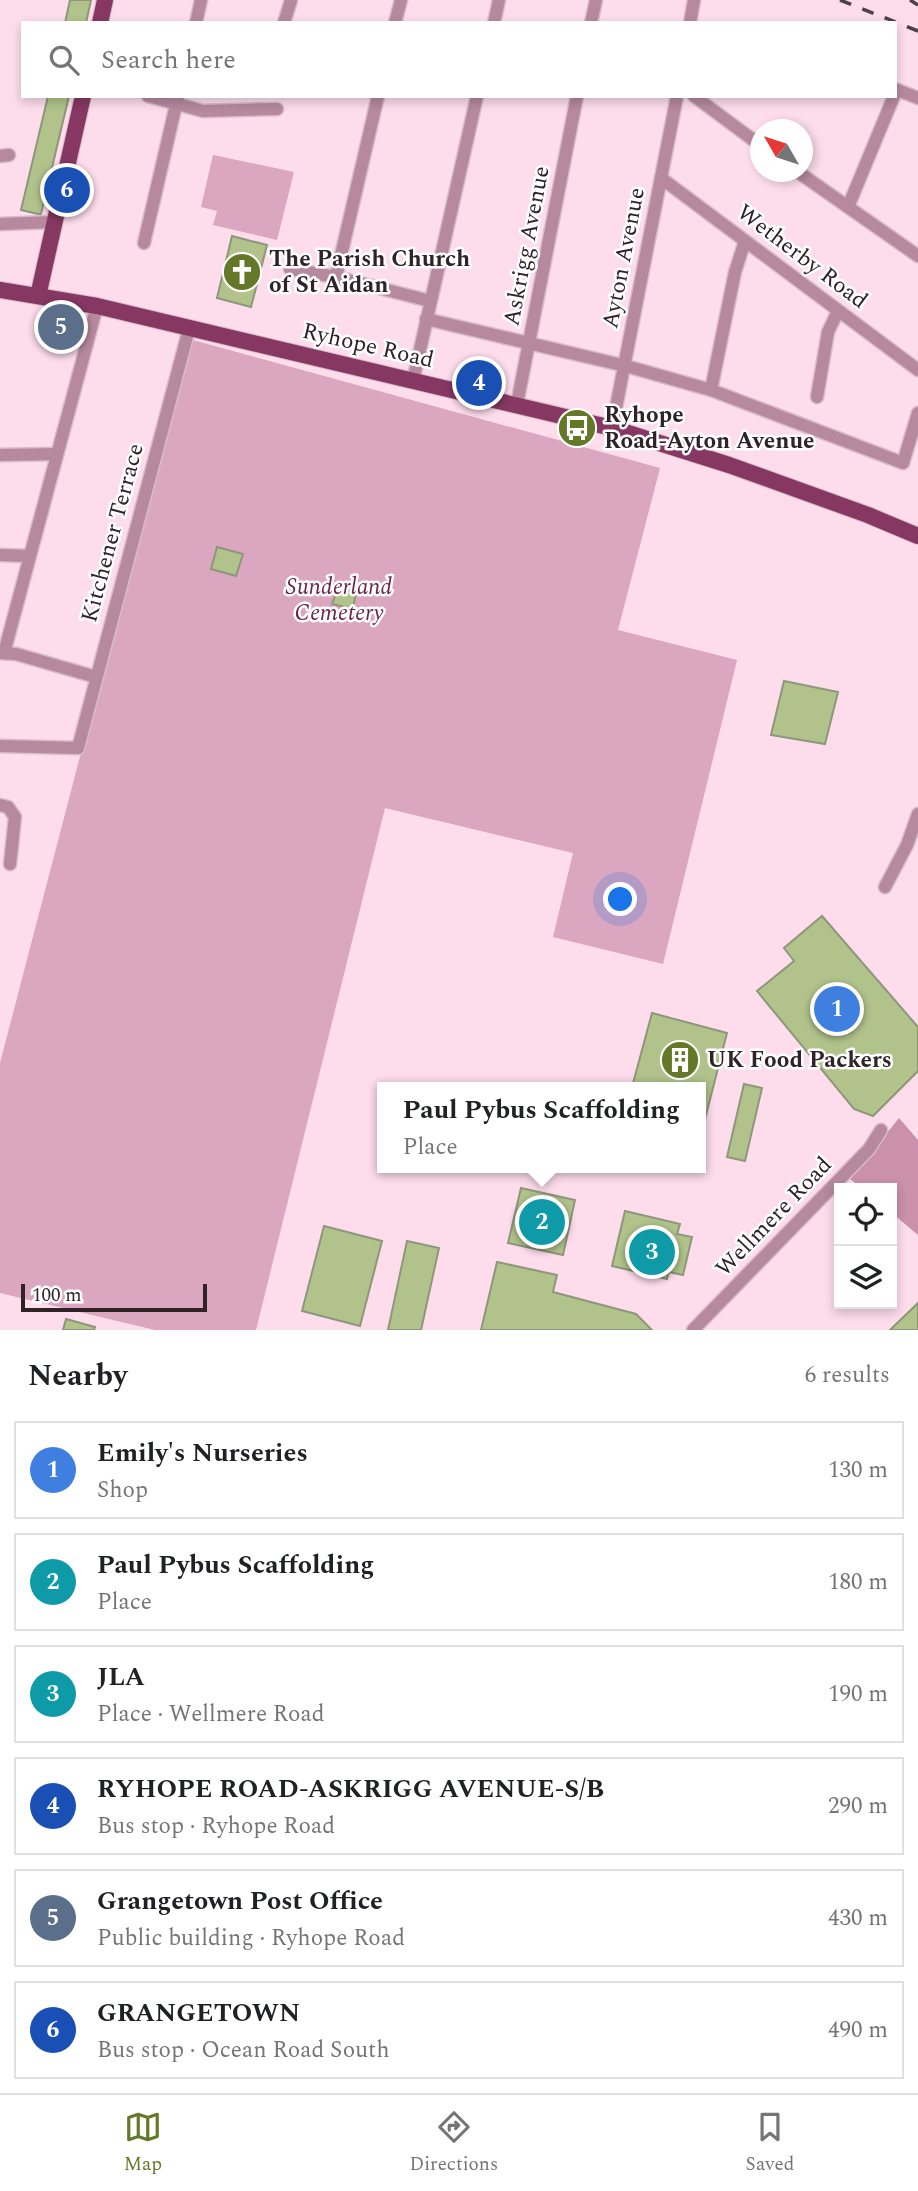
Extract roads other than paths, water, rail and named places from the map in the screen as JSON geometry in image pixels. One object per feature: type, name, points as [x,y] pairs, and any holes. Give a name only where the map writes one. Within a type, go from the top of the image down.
[{"type":"main road","points":[[100,21],[104,0]]},
{"type":"main road","points":[[37,296],[83,98]]},
{"type":"main road","name":"Ryhope Road","points":[[0,290],[97,306],[612,428],[729,465],[918,536]]},
{"type":"street","points":[[196,21],[201,0]]},
{"type":"street","points":[[285,21],[290,0]]},
{"type":"street","points":[[396,21],[401,0]]},
{"type":"street","points":[[494,21],[499,0]]},
{"type":"street","points":[[591,21],[596,0]]},
{"type":"street","points":[[690,21],[694,0]]},
{"type":"street","points":[[897,93],[918,98]]},
{"type":"street","points":[[336,277],[378,98]]},
{"type":"street","points":[[413,380],[477,98]]},
{"type":"street","name":"Askrigg Avenue","points":[[517,404],[577,98]]},
{"type":"street","name":"Ayton Avenue","points":[[612,428],[677,98]]},
{"type":"street","points":[[697,98],[750,137]]},
{"type":"street","points":[[848,207],[893,98]]},
{"type":"street","points":[[144,243],[177,100],[204,111],[277,110]]},
{"type":"street","name":"Wetherby Road","points":[[661,178],[918,370]]},
{"type":"street","points":[[812,182],[918,256]]},
{"type":"street","points":[[0,224],[53,222]]},
{"type":"street","points":[[711,390],[735,272],[745,242]]},
{"type":"street","points":[[290,269],[336,277],[430,301]]},
{"type":"street","points":[[96,677],[2,653],[97,306]]},
{"type":"street","points":[[817,397],[828,332],[838,311]]},
{"type":"street","points":[[426,319],[530,342],[711,390],[903,463],[918,413]]},
{"type":"street","name":"Kitchener Terrace","points":[[0,746],[78,748],[188,329]]},
{"type":"street","points":[[0,455],[57,454]]},
{"type":"street","points":[[0,555],[29,556]]},
{"type":"street","points":[[0,805],[8,807],[15,817],[10,864]]},
{"type":"street","points":[[885,887],[913,847],[918,814]]},
{"type":"street","name":"Wellmere Road","points":[[693,1330],[869,1149],[881,1130]]},
{"type":"railway","points":[[840,0],[893,21]]},
{"type":"railway","points":[[910,0],[918,5]]},
{"type":"railway","points":[[897,23],[918,31]]},
{"type":"place","name":"GRANGETOWN","points":[[67,190]]},
{"type":"place","name":"The Parish Church of St Aidan","points":[[242,272]]},
{"type":"place","name":"Grangetown Post Office","points":[[61,327]]},
{"type":"place","name":"RYHOPE ROAD-ASKRIGG AVENUE-S/B","points":[[479,383]]},
{"type":"place","name":"Ryhope Road-Ayton Avenue","points":[[577,428]]},
{"type":"place","name":"Emily's Nurseries","points":[[837,1009]]},
{"type":"place","name":"UK Food Packers","points":[[680,1060]]},
{"type":"place","name":"Paul Pybus Scaffolding","points":[[542,1222]]},
{"type":"place","name":"JLA","points":[[652,1252]]},
{"type":"park label","name":"Sunderland Cemetery","points":[[339,600]]}]
